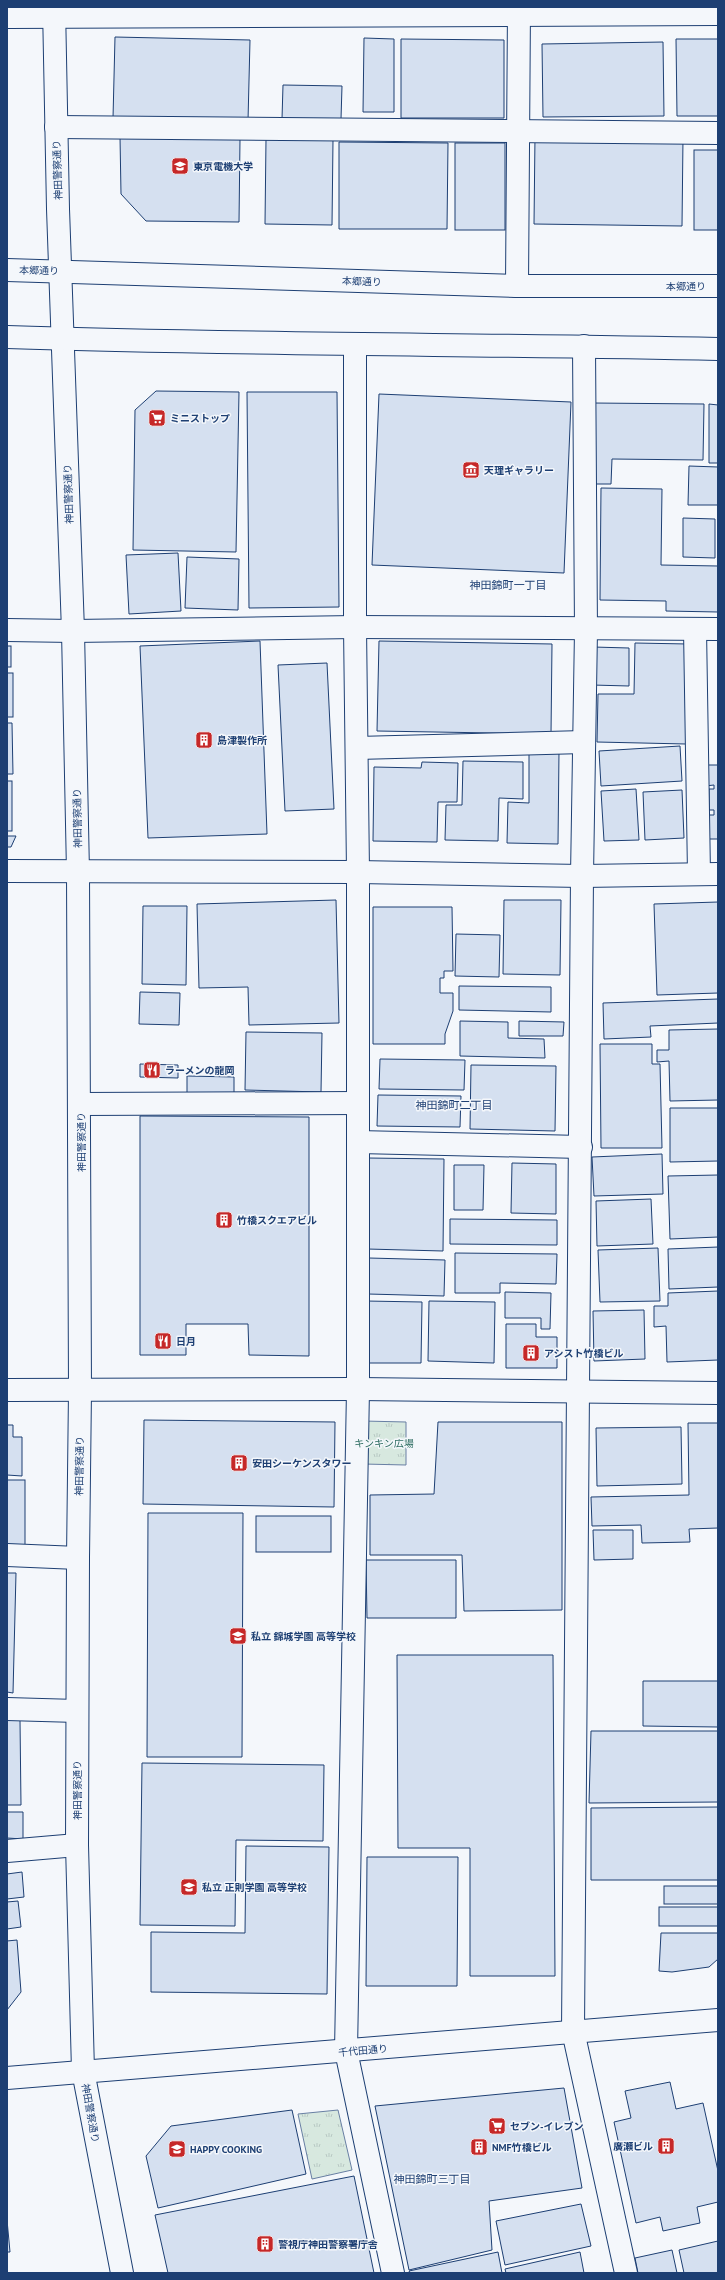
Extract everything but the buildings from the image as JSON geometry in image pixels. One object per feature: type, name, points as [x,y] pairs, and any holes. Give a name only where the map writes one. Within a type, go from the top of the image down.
[{"type":"street","points":[[517,286],[519,11]]},
{"type":"street","points":[[7,17],[54,12],[519,11],[718,14]]},
{"type":"street","name":"神田警察通り","points":[[54,12],[62,339],[73,632],[78,872],[81,1104],[77,1845],[83,2071],[122,2273]]},
{"type":"street","points":[[56,127],[718,133]]},
{"type":"street","name":"本郷通り","points":[[7,270],[517,286],[718,286]]},
{"type":"street","points":[[7,338],[139,342],[584,346],[718,349]]},
{"type":"street","points":[[355,344],[355,627],[358,872],[358,1389],[346,2051],[393,2273]]},
{"type":"street","points":[[584,346],[586,630],[582,876],[573,2031],[626,2273]]},
{"type":"street","points":[[7,630],[73,632],[355,627],[586,630],[718,629]]},
{"type":"street","points":[[7,871],[358,872],[582,876],[708,874],[695,629]]},
{"type":"street","points":[[357,748],[584,742]]},
{"type":"street","points":[[81,1104],[358,1103]]},
{"type":"street","points":[[358,1142],[581,1147]]},
{"type":"street","points":[[7,1390],[80,1391],[358,1389],[578,1393],[718,1393]]},
{"type":"street","points":[[7,1556],[78,1558]]},
{"type":"street","points":[[7,1709],[77,1711]]},
{"type":"street","points":[[7,1851],[77,1845]]},
{"type":"street","name":"千代田通り","points":[[7,2078],[718,2020]]},
{"type":"green space","name":"キンキン広場","points":[[363,1421],[406,1422],[406,1465],[363,1464]]},
{"type":"green space","points":[[338,2110],[352,2170],[312,2179],[298,2114]]},
{"type":"place","name":"東京電機大学","points":[[180,166]]},
{"type":"place","name":"ミニストップ","points":[[157,418]]},
{"type":"place","name":"天理ギャラリー","points":[[471,470]]},
{"type":"place","name":"島津製作所","points":[[204,740]]},
{"type":"place","name":"ラーメンの龍岡","points":[[152,1070]]},
{"type":"place","name":"竹橋スクエアビル","points":[[224,1220]]},
{"type":"place","name":"日月","points":[[163,1341]]},
{"type":"place","name":"アシスト竹橋ビル","points":[[531,1353]]},
{"type":"place","name":"安田シーケンスタワー","points":[[239,1463]]},
{"type":"place","name":"私立 錦城学園 高等学校","points":[[238,1636]]},
{"type":"place","name":"私立 正則学園 高等学校","points":[[189,1887]]},
{"type":"place","name":"セブン-イレブン","points":[[497,2126]]},
{"type":"place","name":"廣瀬ビル","points":[[666,2146]]},
{"type":"place","name":"NMF竹橋ビル","points":[[479,2147]]},
{"type":"place","name":"HAPPY COOKING","points":[[177,2149]]},
{"type":"place","name":"警視庁神田警察署庁舎","points":[[265,2244]]},
{"type":"district","name":"神田錦町一丁目","points":[[508,585]]},
{"type":"district","name":"神田錦町二丁目","points":[[454,1105]]},
{"type":"district","name":"神田錦町三丁目","points":[[432,2179]]}]
